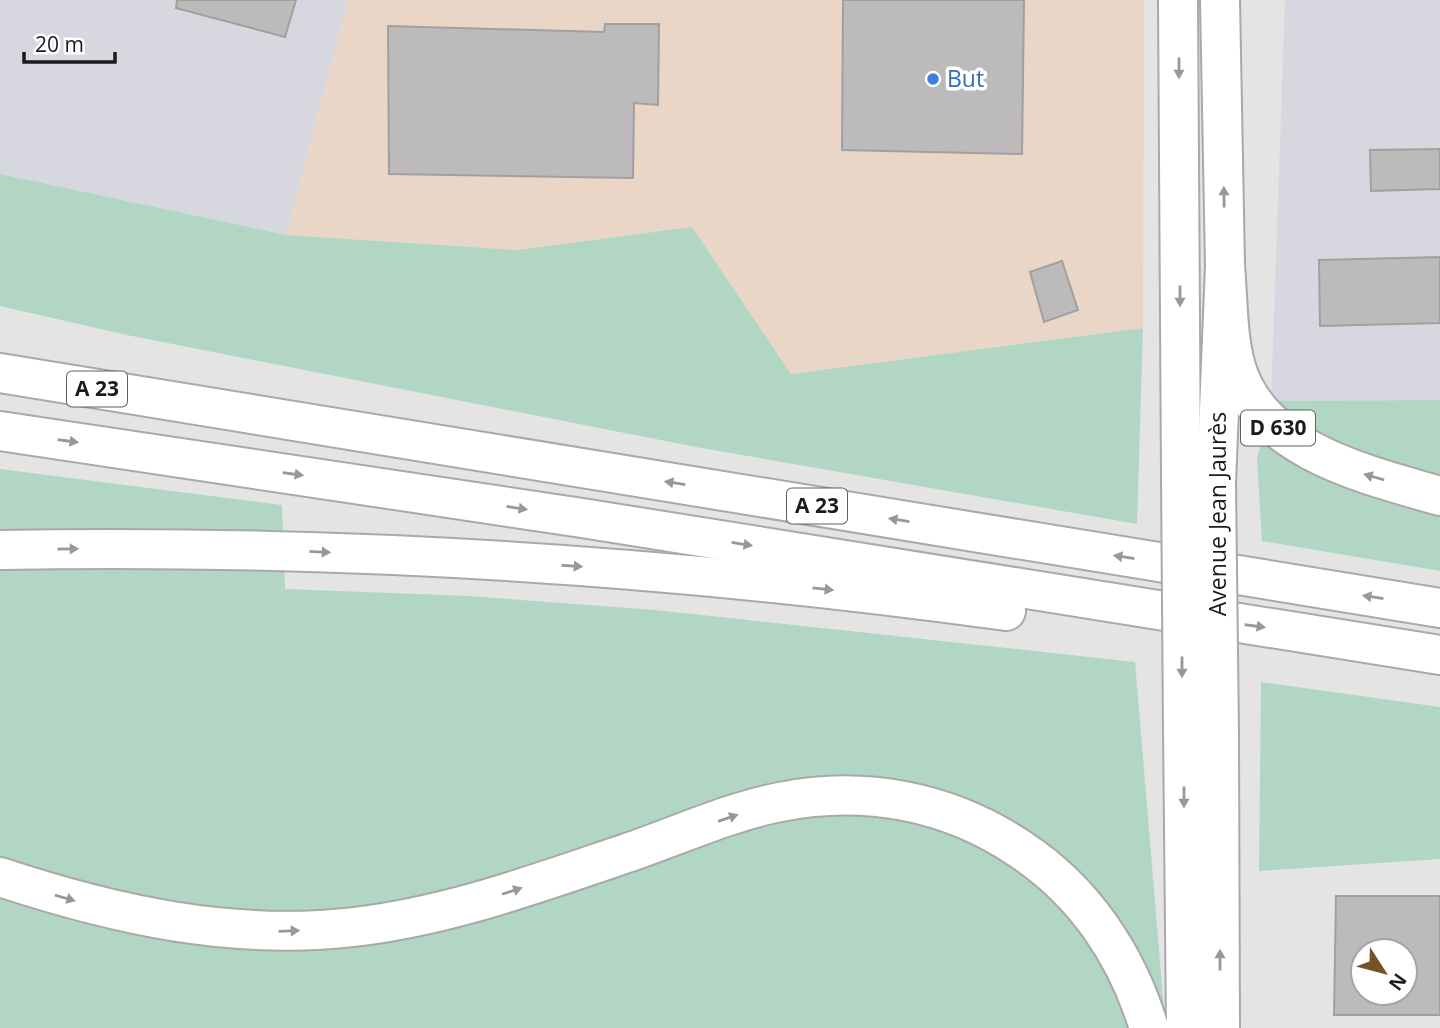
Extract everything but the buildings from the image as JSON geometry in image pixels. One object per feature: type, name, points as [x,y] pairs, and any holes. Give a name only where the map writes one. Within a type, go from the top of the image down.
[{"type":"main road","name":"Avenue Jean Jaurès","points":[[1178,0],[1199,479],[1201,731],[1220,1028]]},
{"type":"main road","name":"Avenue Jean Jaurès","points":[[1199,479],[1219,364],[1225,266],[1220,0]]},
{"type":"main road","name":"D 630","points":[[1225,266],[1236,366],[1242,383],[1261,412],[1287,435],[1324,458],[1363,474],[1440,496]]},
{"type":"main road","name":"A 23","points":[[0,373],[1440,608]]},
{"type":"main road","name":"A 23","points":[[0,431],[582,518],[1440,655]]},
{"type":"main road","points":[[0,550],[238,550],[426,557],[753,581],[1090,623],[1139,625],[1188,616]]},
{"type":"main road","name":"Avenue Jean Jaurès","points":[[1186,1028],[1201,731]]},
{"type":"main road","points":[[0,877],[95,906],[196,926],[249,931],[334,929],[412,918],[474,904],[779,802],[836,796],[890,798],[932,806],[994,831],[1031,856],[1068,887],[1115,948],[1137,993],[1149,1028]]},
{"type":"shaded area","points":[[0,0],[348,0],[286,235],[0,174]]},
{"type":"shaded area","points":[[348,0],[1144,0],[1143,328],[791,374],[692,227],[517,250],[286,235]]},
{"type":"shaded area","points":[[1285,0],[1440,0],[1440,400],[1271,401]]},
{"type":"green space","points":[[0,174],[286,235],[517,250],[692,227],[791,374],[1143,328],[1137,524],[696,447],[127,335],[0,306]]},
{"type":"green space","points":[[1440,400],[1440,571],[1262,541],[1257,459],[1271,401]]},
{"type":"green space","points":[[0,469],[282,505],[285,589],[470,596],[655,610],[1135,662],[1164,1010],[1150,1028],[0,1028]]},
{"type":"green space","points":[[1261,682],[1440,707],[1440,859],[1259,871]]},
{"type":"place","name":"But","points":[[933,79]]}]
